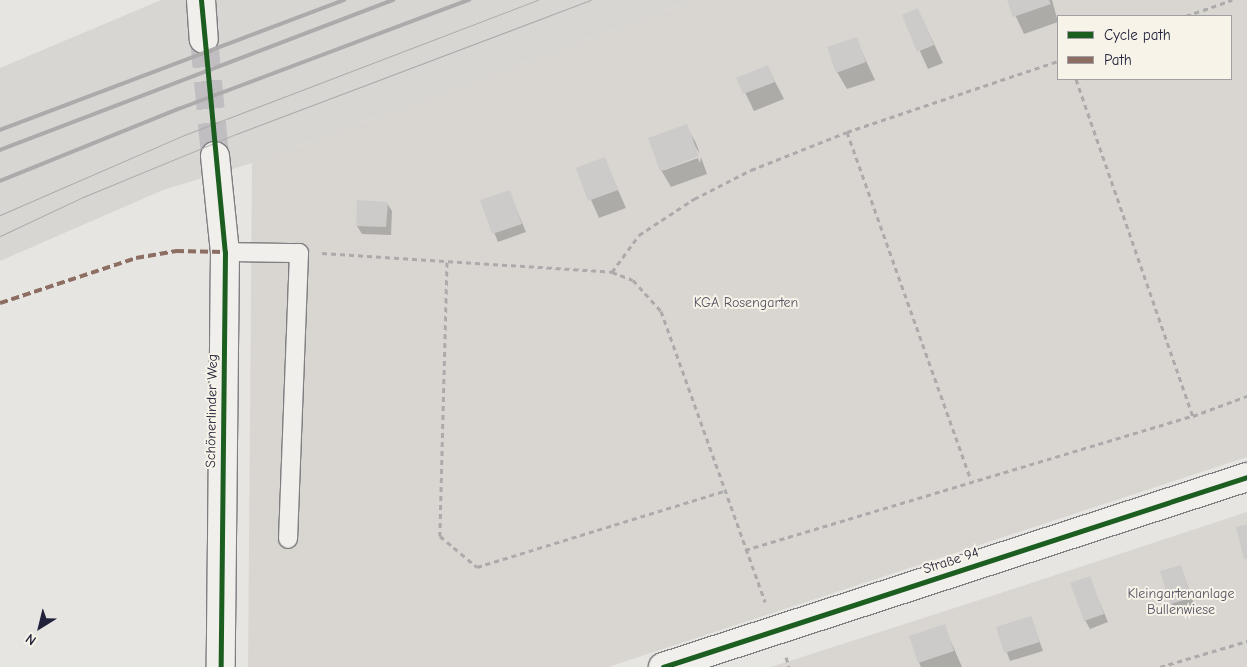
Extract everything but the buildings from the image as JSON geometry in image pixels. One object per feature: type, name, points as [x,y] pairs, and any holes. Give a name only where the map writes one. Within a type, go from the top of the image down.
[{"type":"street","points":[[201,0],[204,40]]},
{"type":"street","name":"Schönerlinder Weg","points":[[214,156],[225,252],[221,667]]},
{"type":"street","name":"Straße 94","points":[[663,667],[1247,477]]},
{"type":"lane","points":[[225,252],[299,253],[288,539]]},
{"type":"path","points":[[1189,15],[1232,0]]},
{"type":"path","points":[[612,272],[639,235],[694,199],[752,170],[847,132],[1057,61]]},
{"type":"path","points":[[1076,80],[1193,416]]},
{"type":"path","points":[[847,132],[971,480]]},
{"type":"path","points":[[299,253],[612,272],[632,280],[661,311],[745,550],[776,630]]},
{"type":"path","points":[[447,262],[440,536],[477,567],[724,491]]},
{"type":"path","points":[[745,550],[971,480],[1193,416],[1247,396]]},
{"type":"path","points":[[1160,667],[1247,641]]},
{"type":"shaded area","points":[[161,0],[694,0],[252,163],[163,190],[0,261],[0,68]]},
{"type":"green space","name":"KGA Rosengarten","points":[[694,0],[1247,0],[1247,457],[608,667],[248,667],[252,163]]},
{"type":"green space","name":"Kleingartenanlage Bullenwiese","points":[[1247,512],[1247,667],[771,667],[973,602]]},
{"type":"tunnel","points":[[204,39],[215,156]]},
{"type":"tram line","points":[[0,215],[184,135],[538,0]]},
{"type":"tram line","points":[[0,236],[83,197],[236,134],[590,0]]},
{"type":"railway","points":[[0,130],[344,0]]},
{"type":"railway","points":[[0,150],[393,0]]},
{"type":"railway","points":[[0,181],[181,108],[469,0]]},
{"type":"marked path","points":[[0,303],[136,258],[176,251],[225,252]]},
{"type":"cycle path","points":[[201,0],[225,252],[221,667]]},
{"type":"cycle path","points":[[663,667],[1247,477]]}]
